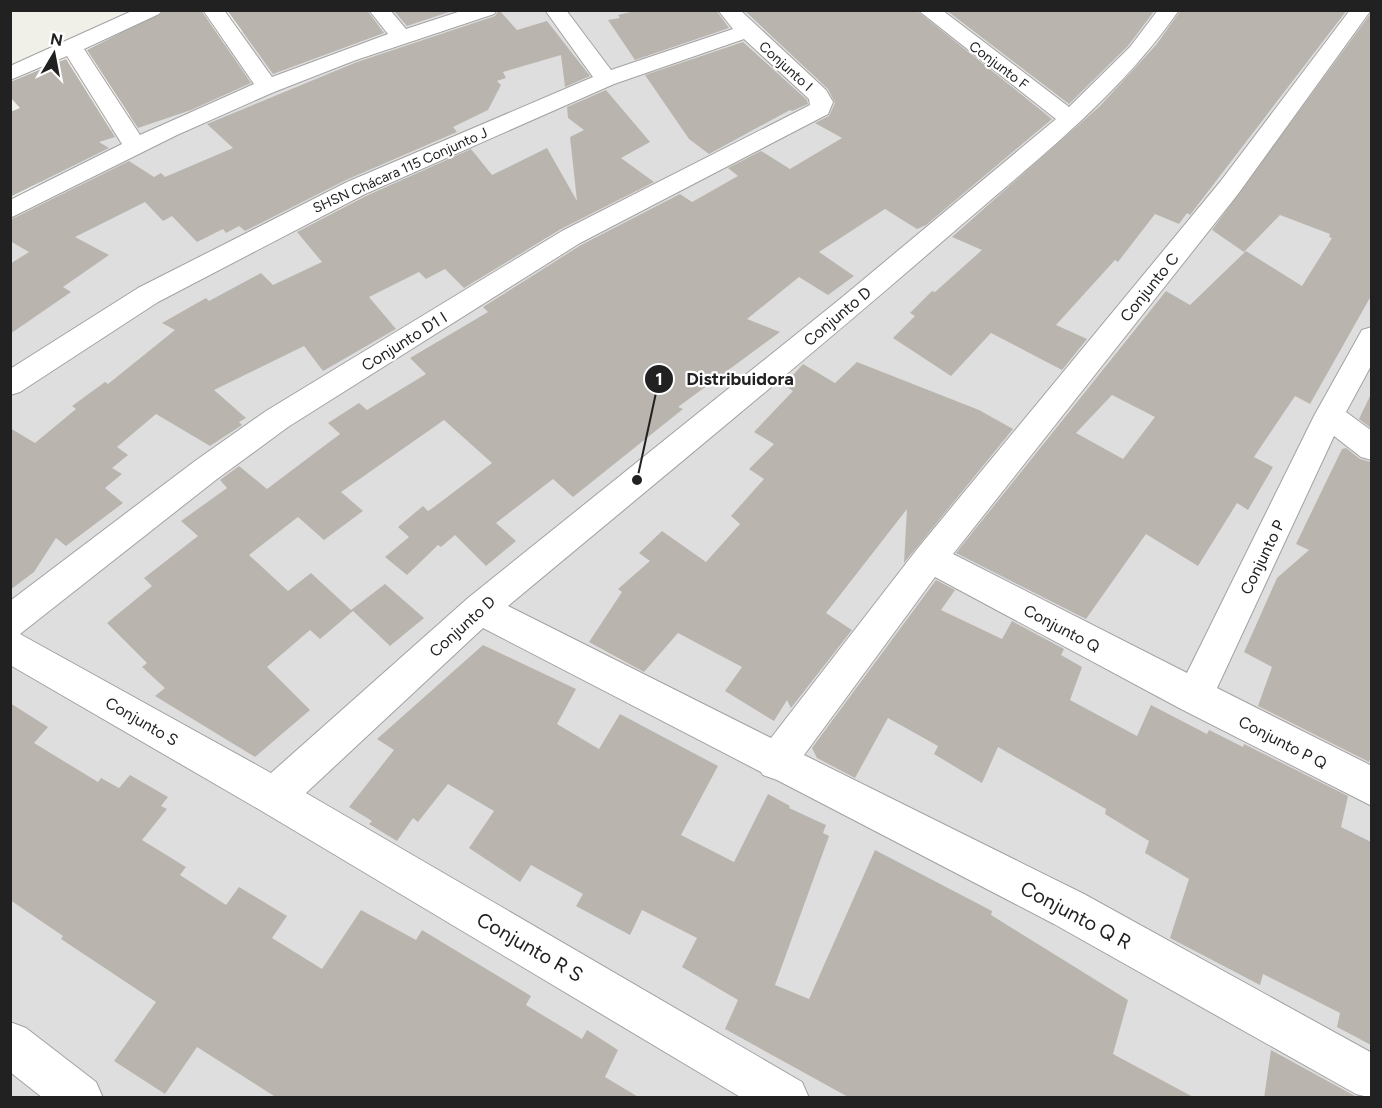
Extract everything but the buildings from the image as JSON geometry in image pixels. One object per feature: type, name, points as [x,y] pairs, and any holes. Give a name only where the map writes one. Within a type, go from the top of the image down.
[{"type":"street","points":[[10,74],[152,10]]},
{"type":"street","points":[[213,10],[267,86]]},
{"type":"street","points":[[379,10],[402,37]]},
{"type":"street","points":[[10,210],[136,147],[267,86],[402,37],[487,10]]},
{"type":"street","points":[[555,10],[606,79]]},
{"type":"street","name":"Conjunto I","points":[[728,10],[747,31],[818,95],[822,102]]},
{"type":"street","name":"Conjunto F","points":[[928,10],[1070,119]]},
{"type":"street","name":"Conjunto D","points":[[274,796],[480,609],[850,306],[1070,119],[1138,52],[1169,10]]},
{"type":"street","name":"Conjunto C","points":[[776,762],[930,558],[1229,188],[1361,10]]},
{"type":"street","name":"SHSN Chácara 115 Conjunto J","points":[[10,384],[148,295],[356,188],[606,79],[747,31]]},
{"type":"street","points":[[72,47],[136,147]]},
{"type":"street","name":"Conjunto D1 I","points":[[10,622],[206,470],[278,419],[571,237],[768,138],[820,109],[822,102]]},
{"type":"street","name":"Conjunto P","points":[[1194,698],[1329,416],[1371,338]]},
{"type":"street","points":[[1329,416],[1371,448]]},
{"type":"street","name":"Conjunto Q","points":[[930,558],[1194,698]]},
{"type":"street","name":"Conjunto Q R","points":[[480,609],[776,762],[1069,909],[1371,1077]]},
{"type":"street","name":"Conjunto S","points":[[10,646],[274,796]]},
{"type":"street","name":"Conjunto P Q","points":[[1194,698],[1371,787]]},
{"type":"street","name":"Conjunto R S","points":[[274,796],[786,1098]]},
{"type":"street","points":[[10,1044],[80,1098]]},
{"type":"shaded area","points":[[270,11],[1371,11],[1371,1097],[11,1098],[11,204]]},
{"type":"place","name":"Distribuidora","points":[[637,480]]}]
